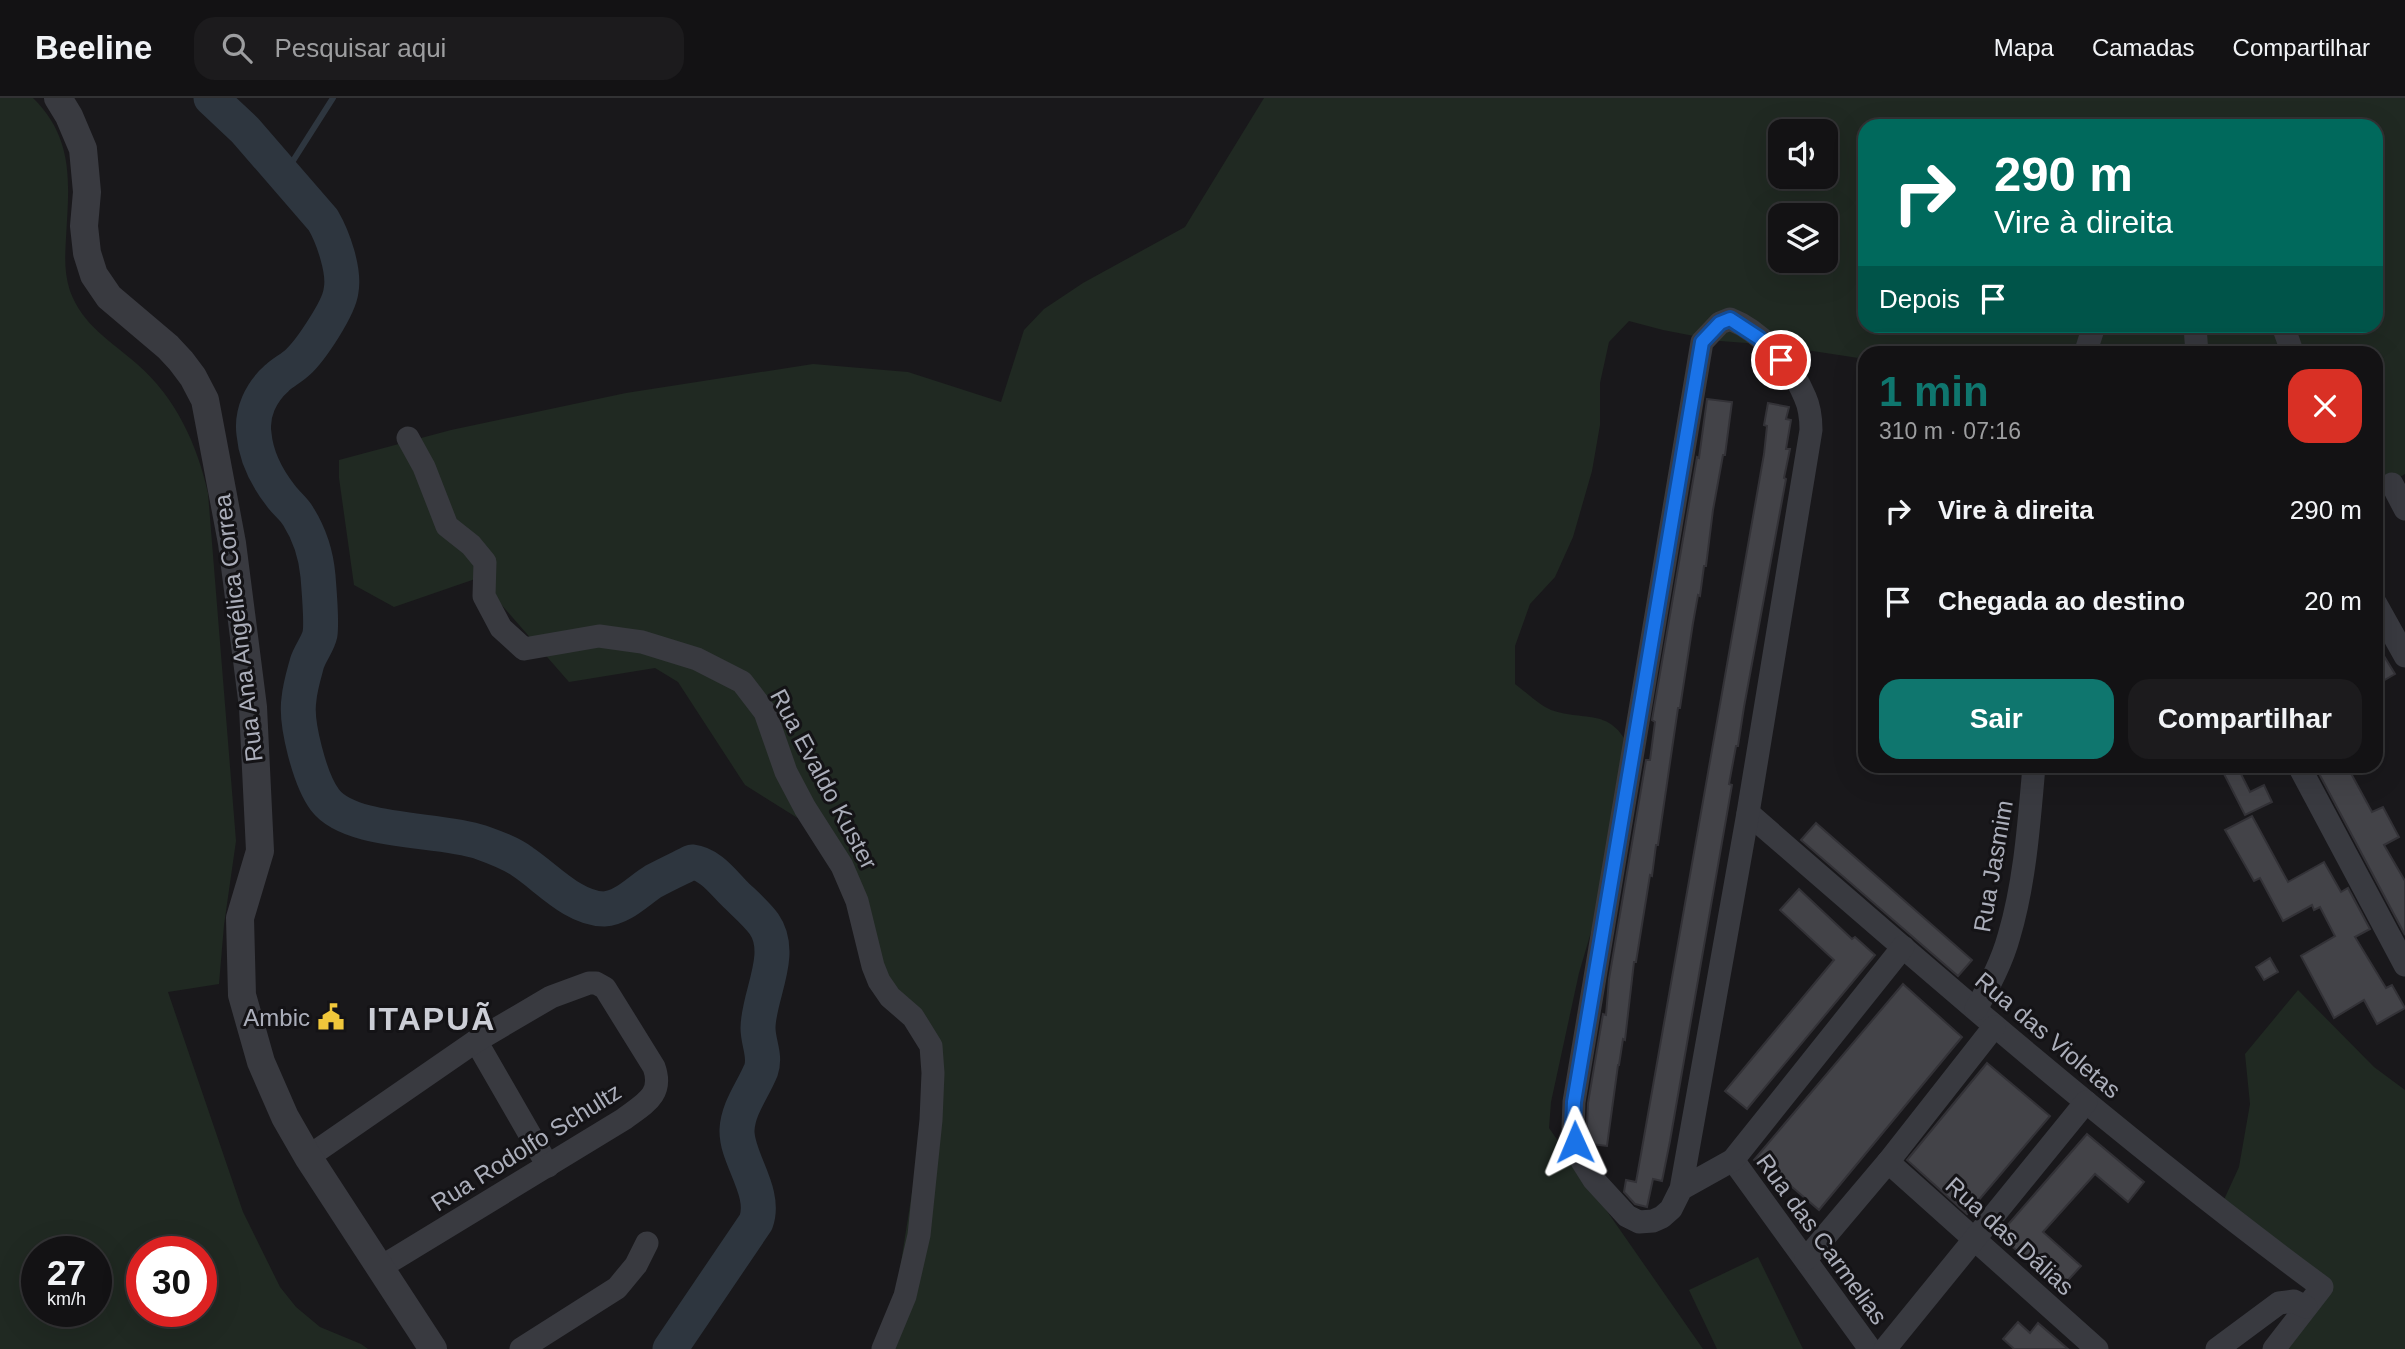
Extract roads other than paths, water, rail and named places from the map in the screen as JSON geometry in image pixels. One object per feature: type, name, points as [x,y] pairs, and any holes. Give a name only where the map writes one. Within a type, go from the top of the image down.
[{"type":"street","name":"Rua Ana Angélica Correa","points":[[58,98],[83,149],[87,192],[87,253],[94,275],[109,297],[181,361],[205,400],[232,542],[253,707],[260,851],[240,918],[242,995],[261,1062],[285,1117],[433,1349]]},
{"type":"street","points":[[1730,319],[1759,338],[1797,381],[1811,415],[1811,430],[1748,813],[1681,1189],[1671,1209],[1662,1217],[1639,1222],[1627,1216],[1607,1196],[1582,1161],[1575,1142],[1574,1115],[1702,342],[1720,323],[1730,319]]},
{"type":"street","name":"Rua Evaldo Kuster","points":[[408,438],[424,467],[447,526],[471,545],[485,562],[484,596],[501,628],[524,649],[599,636],[642,642],[697,659],[742,682],[765,712],[786,772],[805,808],[842,866],[857,901],[879,981],[890,997],[913,1017],[931,1046],[931,1119],[919,1235],[905,1296],[883,1349]]},
{"type":"street","points":[[2392,484],[2405,509]]},
{"type":"street","points":[[2383,617],[2405,656]]},
{"type":"street","name":"Rua Jasmim","points":[[1976,1009],[1996,974],[2018,900],[2033,773]]},
{"type":"street","points":[[2303,773],[2405,965]]},
{"type":"street","name":"Rua das Violetas","points":[[1748,813],[1994,1027],[2172,1173],[2322,1287],[2306,1307]]},
{"type":"street","points":[[1681,1189],[1733,1160],[1903,947]]},
{"type":"street","name":"Rua Rodolfo Schultz","points":[[309,1157],[476,1041],[551,997],[579,985],[596,983],[605,988],[654,1067],[658,1086],[647,1102],[548,1166],[381,1267]]},
{"type":"street","points":[[1806,1259],[1888,1162],[1994,1027]]},
{"type":"street","points":[[476,1041],[548,1166]]},
{"type":"street","points":[[1885,1349],[2086,1102]]},
{"type":"street","name":"Rua das Carmelias","points":[[1733,1160],[1870,1349]]},
{"type":"street","name":"Rua das Dálias","points":[[1888,1162],[2097,1349]]},
{"type":"street","points":[[522,1349],[617,1288],[632,1271],[647,1243]]},
{"type":"street","points":[[2217,1349],[2279,1303],[2294,1301],[2306,1307],[2274,1349]]},
{"type":"waterway","points":[[211,98],[245,130],[323,220],[340,264],[341,291],[330,318],[296,364],[266,390],[258,403],[253,426],[263,467],[302,523],[316,560],[320,634],[307,663],[298,709],[309,766],[325,800],[337,811],[375,825],[463,838],[497,848],[518,859],[561,892],[593,908],[611,908],[659,878],[692,862],[699,863],[716,874],[754,912],[770,936],[771,962],[758,1028],[762,1065],[743,1107],[737,1130],[741,1152],[758,1199],[756,1222],[670,1349]]},
{"type":"waterway","points":[[284,175],[333,98]]},
{"type":"place","name":"Ambic","points":[[331,1017]]},
{"type":"district","name":"ITAPUÃ","points":[[432,1019]]}]
